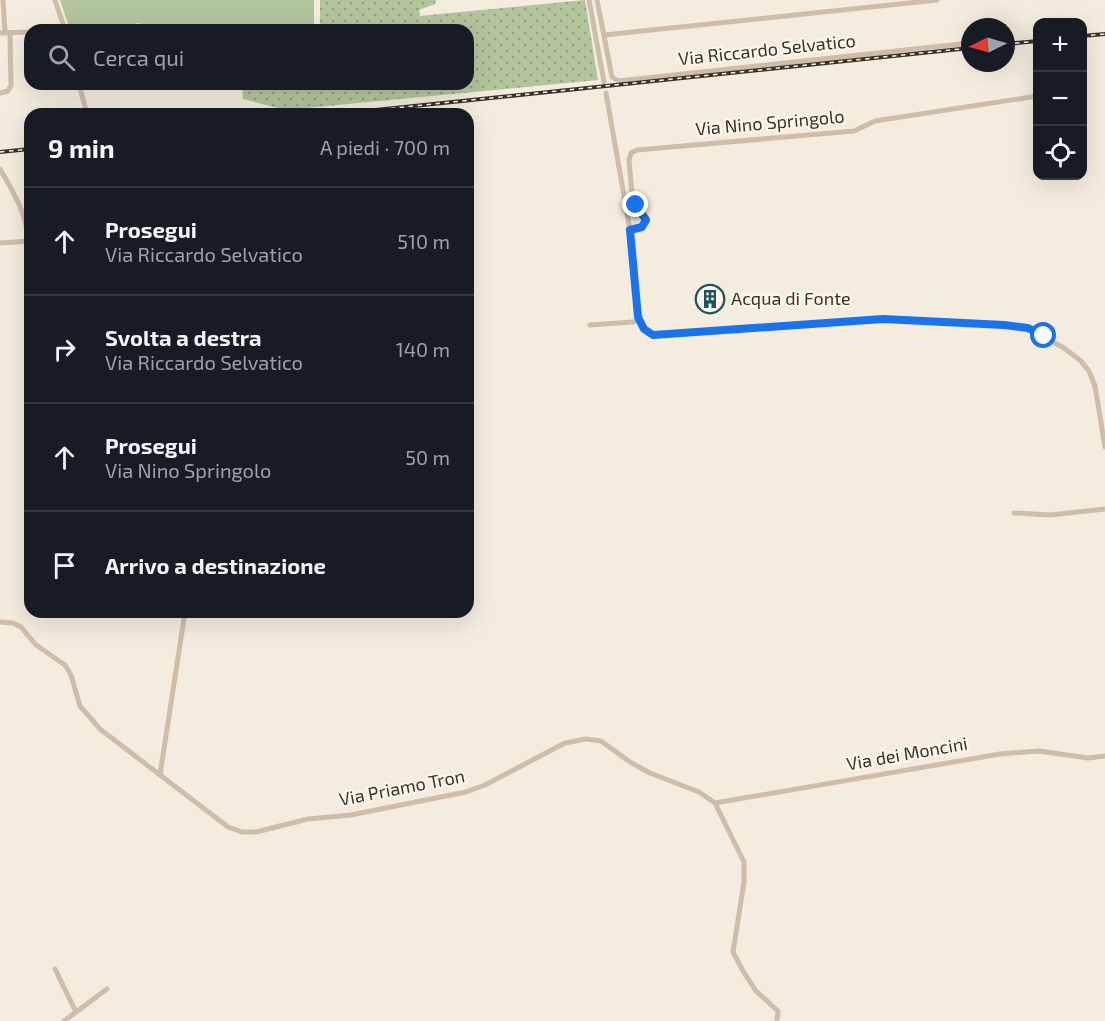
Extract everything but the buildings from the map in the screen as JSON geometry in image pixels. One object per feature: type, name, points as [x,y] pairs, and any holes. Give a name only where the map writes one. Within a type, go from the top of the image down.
[{"type":"street","points":[[0,93],[8,91],[11,85],[3,0]]},
{"type":"street","points":[[55,0],[61,24]]},
{"type":"street","points":[[589,0],[604,82]]},
{"type":"street","name":"Via Riccardo Selvatico","points":[[597,0],[612,77],[618,81],[961,44]]},
{"type":"street","name":"Via Riccardo Selvatico","points":[[604,35],[937,0]]},
{"type":"street","points":[[5,33],[24,32]]},
{"type":"street","points":[[81,90],[85,108]]},
{"type":"street","points":[[606,93],[630,230],[639,320],[644,329],[653,335],[875,319],[1028,328],[1064,348],[1081,361],[1089,371],[1095,386],[1105,447]]},
{"type":"street","name":"Via Nino Springolo","points":[[630,230],[642,227],[646,220],[632,194],[629,157],[637,150],[854,131],[875,121],[1033,97]]},
{"type":"street","points":[[0,169],[24,218]]},
{"type":"street","points":[[0,243],[24,241]]},
{"type":"street","points":[[590,325],[639,320]]},
{"type":"street","points":[[1014,513],[1050,515],[1105,509]]},
{"type":"street","points":[[160,775],[184,618]]},
{"type":"street","name":"Via Priamo Tron","points":[[0,622],[13,623],[21,627],[36,645],[65,665],[80,706],[100,729],[228,827],[242,832],[256,832],[308,819],[351,815],[466,792],[485,785],[565,743],[586,739],[601,741],[650,773],[699,792],[715,803]]},
{"type":"street","name":"Via dei Moncini","points":[[715,803],[1000,754],[1039,751],[1088,758],[1105,756]]},
{"type":"street","points":[[715,803],[744,862],[744,882],[733,952],[742,971],[756,991],[778,1011],[776,1021]]},
{"type":"street","points":[[56,969],[76,1012]]},
{"type":"street","points":[[64,1021],[107,989]]},
{"type":"street","points":[[773,1006],[776,1021]]},
{"type":"green space","points":[[60,0],[314,0],[314,24],[68,24]]},
{"type":"green space","points":[[320,0],[436,0],[435,4],[419,10],[420,16],[585,0],[598,80],[306,108],[277,108],[243,99],[242,90],[474,90],[474,24],[320,24]]},
{"type":"railway","points":[[1087,36],[1105,34]]},
{"type":"railway","points":[[1015,43],[1033,41]]},
{"type":"railway","points":[[395,108],[961,49]]},
{"type":"railway","points":[[0,152],[24,150]]},
{"type":"place","name":"Acqua di Fonte","points":[[710,299]]},
{"type":"route","points":[[636,205],[646,220],[642,227],[630,230],[638,317],[644,329],[653,335],[857,319],[883,319],[1004,325],[1028,328],[1044,336]]}]
